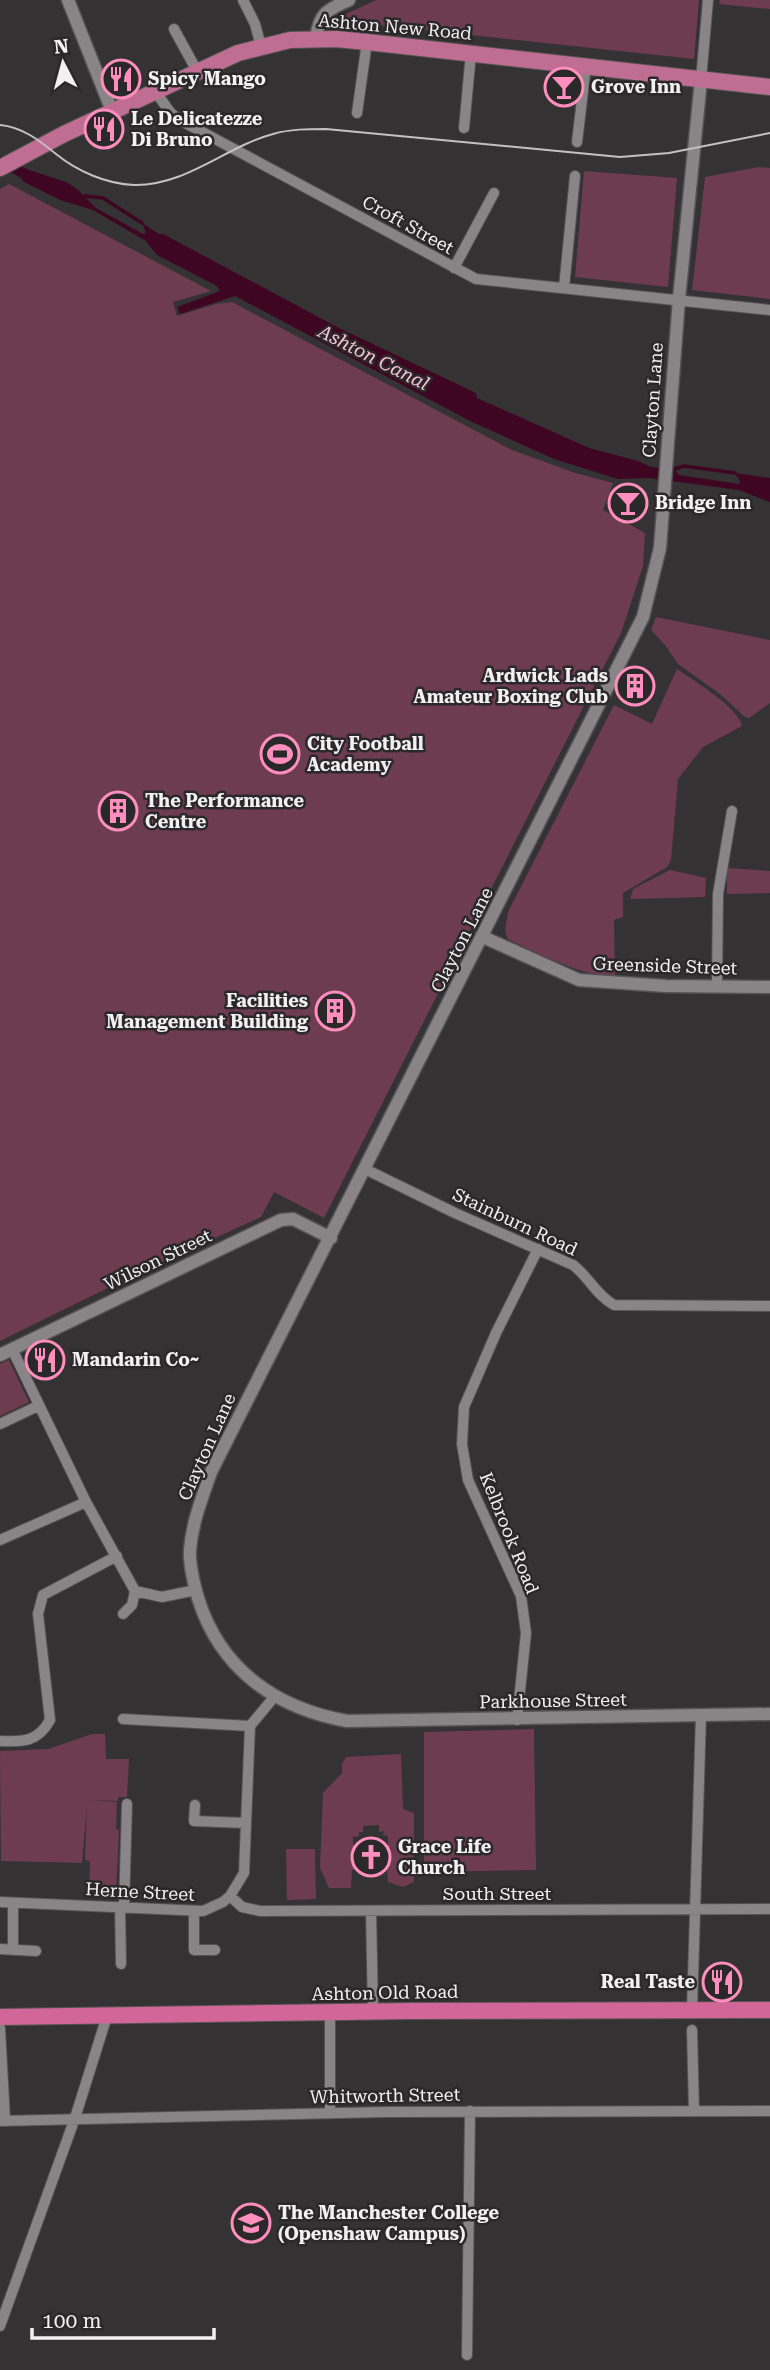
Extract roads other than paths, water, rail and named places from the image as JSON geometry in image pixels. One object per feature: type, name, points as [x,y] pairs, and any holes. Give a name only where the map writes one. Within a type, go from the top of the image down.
[{"type":"highway","name":"Ashton Old Road","points":[[0,2017],[770,2010]]},
{"type":"main road","name":"Ashton New Road","points":[[0,168],[197,71],[238,53],[290,40],[367,42],[770,87]]},
{"type":"street","points":[[68,0],[112,111]]},
{"type":"street","points":[[243,0],[255,24],[261,46]]},
{"type":"street","points":[[316,39],[318,23],[325,12],[349,0]]},
{"type":"street","points":[[701,80],[708,0]]},
{"type":"street","points":[[174,29],[197,71]]},
{"type":"street","points":[[357,113],[367,42]]},
{"type":"street","points":[[464,128],[471,54]]},
{"type":"street","points":[[577,142],[586,66]]},
{"type":"street","name":"Clayton Lane","points":[[337,1719],[305,1711],[275,1696],[256,1684],[225,1652],[204,1616],[196,1590],[190,1553],[195,1518],[211,1472],[288,1317],[331,1238],[643,617],[660,548],[679,299],[701,80]]},
{"type":"street","name":"Croft Street","points":[[155,91],[178,119],[482,281],[770,310]]},
{"type":"street","points":[[564,288],[575,176]]},
{"type":"street","points":[[454,268],[494,193]]},
{"type":"street","points":[[717,986],[718,894],[732,811]]},
{"type":"street","name":"Greenside Street","points":[[483,937],[579,980],[666,986],[770,988]]},
{"type":"street","name":"Stainburn Road","points":[[365,1169],[455,1213],[573,1265],[584,1273],[601,1298],[614,1305],[770,1306]]},
{"type":"street","name":"Wilson Street","points":[[6,1352],[281,1220],[293,1219],[331,1238]]},
{"type":"street","name":"Kelbrook Road","points":[[517,1720],[526,1633],[521,1596],[468,1480],[462,1444],[464,1407],[496,1333],[538,1248]]},
{"type":"street","points":[[6,1352],[38,1406],[135,1591],[132,1605],[123,1614]]},
{"type":"street","points":[[0,1424],[38,1406]]},
{"type":"street","points":[[0,1540],[86,1502]]},
{"type":"street","points":[[0,1741],[25,1742],[37,1737],[50,1720],[38,1614],[43,1595],[117,1556]]},
{"type":"street","points":[[135,1591],[162,1597],[196,1590]]},
{"type":"street","points":[[230,1896],[244,1873],[250,1726],[275,1696]]},
{"type":"street","name":"Parkhouse Street","points":[[337,1719],[517,1720],[770,1714]]},
{"type":"street","points":[[692,2011],[701,1715]]},
{"type":"street","points":[[123,1719],[250,1726]]},
{"type":"street","points":[[121,1964],[127,1804]]},
{"type":"street","points":[[195,1805],[194,1821],[246,1824]]},
{"type":"street","name":"South Street","points":[[230,1896],[250,1910],[770,1909]]},
{"type":"street","name":"Herne Street","points":[[0,1902],[203,1911],[213,1908],[230,1896]]},
{"type":"street","points":[[13,1903],[13,1950]]},
{"type":"street","points":[[194,1911],[194,1950],[215,1950]]},
{"type":"street","points":[[371,1911],[373,2012]]},
{"type":"street","points":[[0,1949],[36,1951]]},
{"type":"street","points":[[330,2013],[330,2113]]},
{"type":"street","points":[[0,2326],[75,2118],[107,2016]]},
{"type":"street","points":[[0,2028],[3,2120]]},
{"type":"street","points":[[692,2030],[694,2111]]},
{"type":"street","points":[[467,2355],[470,2111]]},
{"type":"street","name":"Whitworth Street","points":[[3,2120],[470,2111],[770,2111]]},
{"type":"water","name":"Ashton Canal","points":[[0,156],[29,170],[66,182],[96,208],[143,234],[146,233],[142,223],[339,328],[476,393],[477,398],[589,448],[651,467],[674,469],[679,475],[739,484],[735,473],[770,478],[770,502],[739,490],[649,478],[618,479],[554,459],[470,421],[235,296],[180,314],[177,307],[220,291],[217,286],[157,255],[146,241],[93,210],[60,200],[24,182],[0,166]]},
{"type":"waterway","points":[[85,196],[103,198],[142,223]]},
{"type":"waterway","points":[[674,469],[684,466],[735,473]]},
{"type":"tram line","points":[[0,125],[16,128],[30,135],[92,176],[134,185],[171,179],[255,140],[279,132],[299,130],[326,129],[620,157],[669,153],[770,133]]},
{"type":"place","name":"Spicy Mango","points":[[121,79]]},
{"type":"place","name":"Grove Inn","points":[[564,87]]},
{"type":"place","name":"Le Delicatezze Di Bruno","points":[[104,129]]},
{"type":"place","name":"Bridge Inn","points":[[628,503]]},
{"type":"place","name":"Ardwick Lads Amateur Boxing Club","points":[[635,686]]},
{"type":"place","name":"City Football Academy","points":[[280,754]]},
{"type":"place","name":"The Performance Centre","points":[[118,811]]},
{"type":"place","name":"Facilities Management Building","points":[[335,1011]]},
{"type":"place","name":"Mandarin Co~","points":[[45,1360]]},
{"type":"place","name":"Grace Life Church","points":[[371,1857]]},
{"type":"place","name":"Real Taste","points":[[722,1982]]},
{"type":"place","name":"The Manchester College (Openshaw Campus)","points":[[251,2223]]}]
